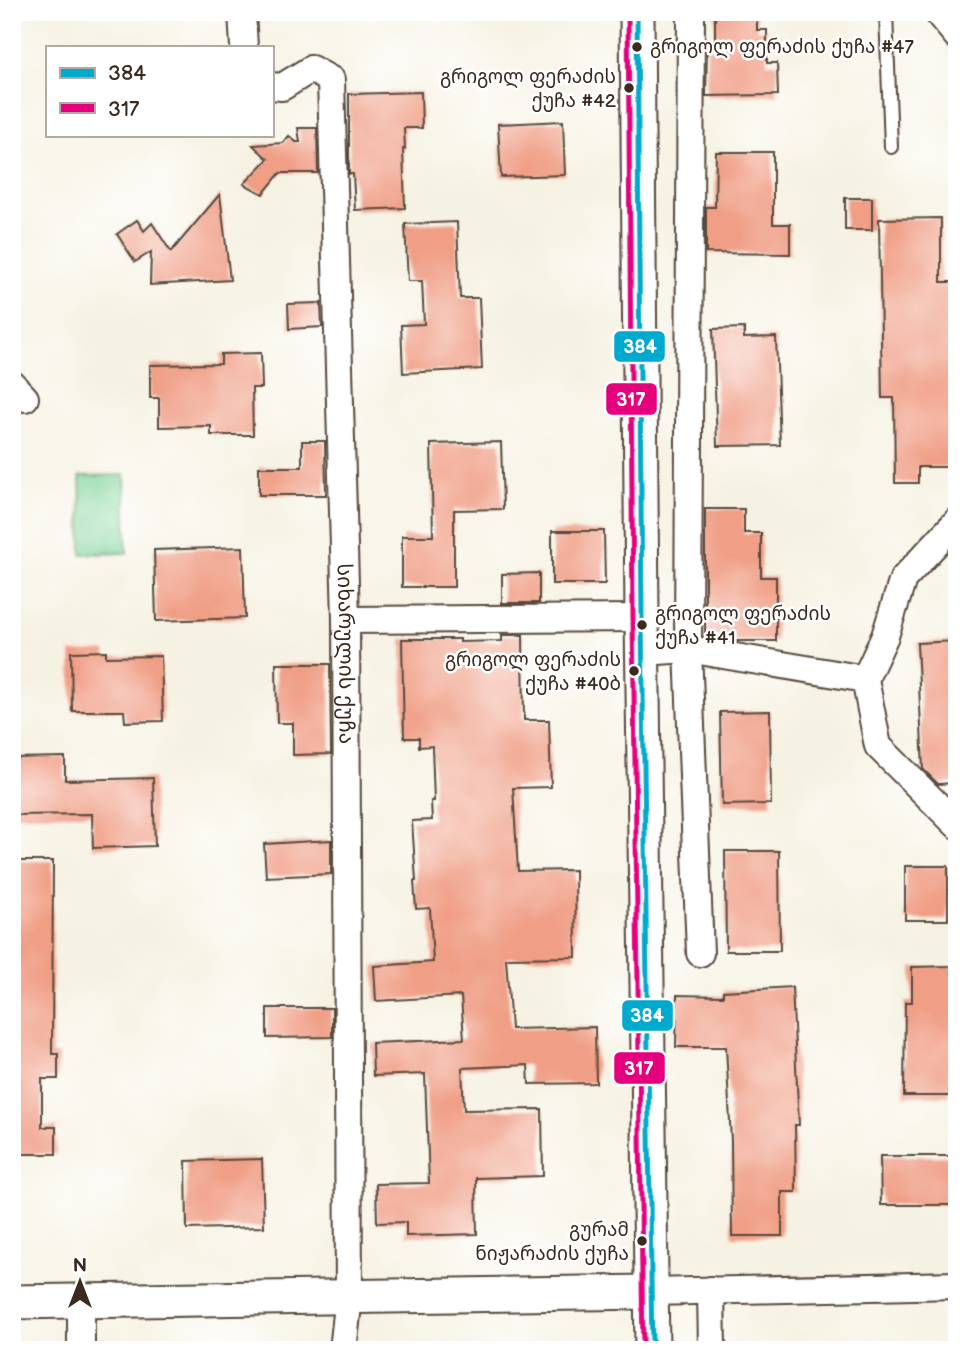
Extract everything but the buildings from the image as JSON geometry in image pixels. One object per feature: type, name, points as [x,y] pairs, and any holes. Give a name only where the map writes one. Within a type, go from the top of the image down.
[{"type":"street","points":[[243,12],[244,46]]},
{"type":"street","points":[[637,12],[652,1350]]},
{"type":"street","points":[[691,12],[688,649],[700,953]]},
{"type":"street","points":[[937,12],[957,36]]},
{"type":"street","name":"სიხარულის ქუჩა","points":[[273,86],[282,87],[311,69],[331,79],[346,620],[349,1296],[343,1350]]},
{"type":"street","points":[[957,521],[903,579],[884,636],[865,679],[878,746],[957,825]]},
{"type":"street","points":[[346,620],[642,618]]},
{"type":"street","points":[[643,652],[688,649],[865,679]]},
{"type":"street","points":[[12,1302],[957,1285]]},
{"type":"street","points":[[710,1290],[712,1350]]},
{"type":"street","points":[[81,1301],[81,1350]]},
{"type":"lane","points":[[886,12],[891,147]]},
{"type":"green space","points":[[125,475],[127,553],[82,554],[80,476]]},
{"type":"transit line","name":"317","points":[[628,12],[643,1350]]},
{"type":"transit line","name":"384","points":[[637,12],[652,1350]]},
{"type":"place","name":"გრიგოლ ფერაძის ქუჩა #47","points":[[637,47]]},
{"type":"place","name":"გრიგოლ ფერაძის ქუჩა #42","points":[[629,88]]},
{"type":"place","name":"გრიგოლ ფერაძის ქუჩა #41","points":[[642,625]]},
{"type":"place","name":"გრიგოლ ფერაძის ქუჩა #40ბ","points":[[634,671]]},
{"type":"place","name":"გურამ ნიჟარაძის ქუჩა","points":[[642,1241]]}]
